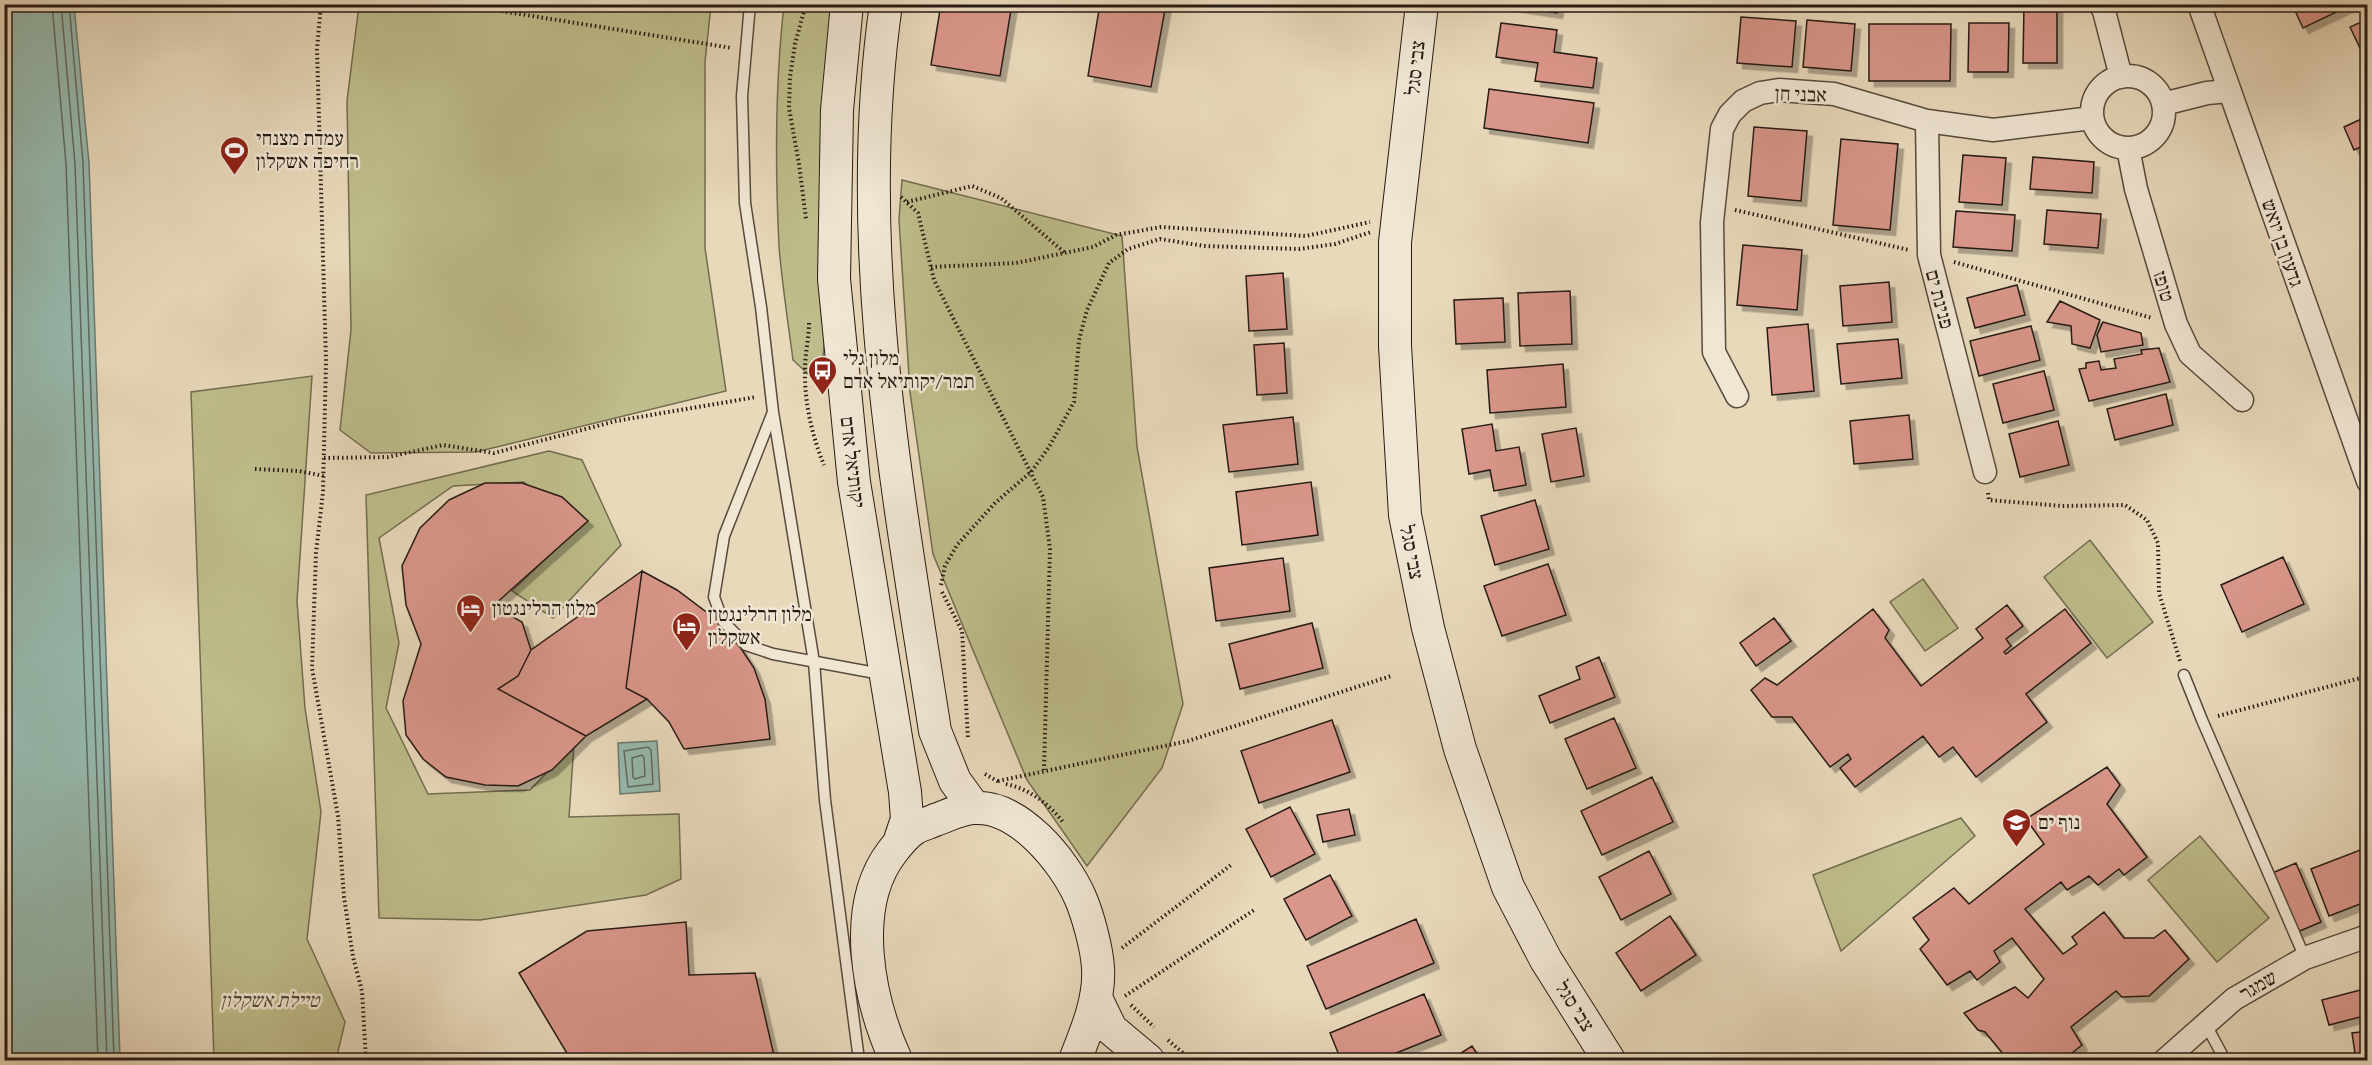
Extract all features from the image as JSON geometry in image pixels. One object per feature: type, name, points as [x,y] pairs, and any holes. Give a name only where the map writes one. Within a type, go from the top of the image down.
[{"type":"main road","name":"יקותיאל אדם","points":[[848,4],[837,110],[834,279],[854,482],[887,675],[907,819],[899,843]]},
{"type":"main road","points":[[886,4],[876,118],[873,215],[888,409],[935,731],[955,781],[974,807]]},
{"type":"main road","name":"צבי סגל","points":[[1422,4],[1395,242],[1395,346],[1405,515],[1428,628],[1460,749],[1508,887],[1546,960],[1609,1060]]},
{"type":"main road","points":[[896,1060],[883,1032],[872,985],[868,933],[874,885],[881,867],[899,843],[914,829],[974,807],[999,811],[1023,825],[1044,842],[1062,868],[1080,897],[1098,968],[1113,994],[1111,1029],[1148,1060]]},
{"type":"main road","points":[[1075,1060],[1113,994]]},
{"type":"street","points":[[2100,4],[2104,11],[2121,77]]},
{"type":"street","name":"גדעון בן יואש","points":[[2199,4],[2367,481]]},
{"type":"street","points":[[2121,77],[2132,77],[2151,85],[2163,104],[2162,125],[2156,134],[2139,146],[2128,148],[2108,143],[2095,127],[2092,118],[2092,107],[2096,96],[2111,81],[2121,77]]},
{"type":"street","name":"אבני חן","points":[[1737,396],[1714,352],[1712,222],[1722,129],[1730,114],[1743,101],[1760,93],[1779,90],[1834,94],[1927,121],[1993,130],[2092,118]]},
{"type":"street","points":[[2163,104],[2206,93],[2229,91]]},
{"type":"street","name":"פנינת ים","points":[[1927,121],[1929,255],[1985,472]]},
{"type":"street","name":"טופז","points":[[2128,148],[2136,189],[2176,324],[2190,354],[2242,400]]},
{"type":"street","name":"שמגר","points":[[2165,1060],[2234,999],[2305,958],[2367,936]]},
{"type":"lane","points":[[750,4],[742,96],[745,203],[773,412],[814,662],[825,800],[859,1060]]},
{"type":"lane","points":[[773,412],[724,536],[714,597],[723,621],[746,645],[814,662],[887,675]]},
{"type":"lane","points":[[2184,675],[2305,958]]},
{"type":"lane","points":[[2205,1023],[2225,1060]]},
{"type":"path","points":[[321,4],[316,49],[326,361],[324,476],[316,553],[312,668],[338,816],[344,897],[354,957],[363,991],[366,1060]]},
{"type":"path","points":[[485,4],[501,10],[746,50]]},
{"type":"path","points":[[906,202],[972,186],[1001,198],[1065,253]]},
{"type":"path","points":[[896,192],[918,213],[934,280],[1043,497],[1050,549],[1044,770]]},
{"type":"path","points":[[931,267],[1016,263],[1093,247],[1116,235],[1161,227],[1306,236],[1375,220]]},
{"type":"path","points":[[969,746],[962,631],[940,589],[945,566],[957,545],[995,503],[1031,472],[1049,447],[1074,402],[1079,340],[1087,310],[1109,263],[1128,249],[1160,239],[1204,246],[1299,249],[1335,244],[1375,231]]},
{"type":"path","points":[[324,458],[388,457],[443,445],[494,453],[616,421],[771,394]]},
{"type":"path","points":[[255,469],[299,471],[324,476]]},
{"type":"path","points":[[1985,472],[1989,500],[2062,506],[2125,506],[2147,520],[2158,543],[2159,593],[2184,675]]},
{"type":"path","points":[[1005,789],[996,782],[1188,741],[1391,676]]},
{"type":"path","points":[[2202,720],[2367,676]]},
{"type":"path","points":[[1120,950],[1231,865]]},
{"type":"path","points":[[1131,1005],[1113,994],[1254,910]]},
{"type":"green space","points":[[359,5],[711,5],[705,62],[705,248],[726,391],[476,452],[371,453],[340,430],[351,330],[347,101]]},
{"type":"green space","points":[[784,5],[836,5],[826,328],[820,385],[793,360],[780,260],[777,125]]},
{"type":"green space","points":[[902,180],[1122,236],[1137,447],[1183,704],[1162,768],[1087,866],[1027,780],[933,554],[910,392],[899,220]]},
{"type":"green space","name":"טיילת אשקלון","points":[[312,376],[297,601],[305,708],[321,812],[307,939],[345,1022],[336,1060],[214,1060],[191,392]]},
{"type":"green space","points":[[549,451],[582,460],[621,545],[553,618],[512,591],[575,531],[524,482],[453,486],[379,538],[399,643],[386,708],[428,794],[530,790],[574,744],[569,817],[679,814],[681,879],[646,895],[480,920],[379,918],[366,495]]},
{"type":"green space","points":[[2090,540],[2153,622],[2107,658],[2044,577]]},
{"type":"green space","points":[[1923,579],[1958,628],[1925,651],[1890,602]]},
{"type":"green space","points":[[1961,818],[1975,836],[1841,951],[1813,875]]},
{"type":"green space","points":[[2200,836],[2269,918],[2217,962],[2148,880]]},
{"type":"water","points":[[5,4],[74,5],[89,163],[120,1060],[5,1060]]},
{"type":"water","points":[[657,741],[660,791],[620,794],[618,743]]},
{"type":"building","points":[[941,4],[1012,4],[1000,76],[931,65]]},
{"type":"building","points":[[1100,4],[1166,4],[1151,87],[1088,76]]},
{"type":"building","points":[[1497,4],[1559,4],[1557,13]]},
{"type":"building","points":[[2292,4],[2353,4],[2303,28]]},
{"type":"building","points":[[2024,5],[2057,5],[2057,63],[2023,63]]},
{"type":"building","points":[[1741,17],[1796,21],[1792,67],[1737,63]]},
{"type":"building","points":[[2368,19],[2368,65],[2350,27]]},
{"type":"building","points":[[1807,20],[1855,24],[1851,71],[1803,67]]},
{"type":"building","points":[[1501,23],[1557,30],[1554,52],[1597,58],[1593,88],[1535,81],[1538,63],[1496,57]]},
{"type":"building","points":[[1969,23],[2009,23],[2008,72],[1968,72]]},
{"type":"building","points":[[1869,24],[1951,24],[1950,81],[1869,81]]},
{"type":"building","points":[[1489,89],[1594,103],[1588,143],[1484,128]]},
{"type":"building","points":[[2368,116],[2368,144],[2354,150],[2344,127]]},
{"type":"building","points":[[1754,127],[1807,131],[1801,201],[1748,196]]},
{"type":"building","points":[[1841,139],[1898,144],[1890,230],[1833,225]]},
{"type":"building","points":[[1963,155],[2006,158],[2002,205],[1959,202]]},
{"type":"building","points":[[2033,157],[2094,162],[2092,193],[2030,189]]},
{"type":"building","points":[[2047,210],[2101,214],[2098,248],[2044,244]]},
{"type":"building","points":[[1956,211],[2015,215],[2012,251],[1953,247]]},
{"type":"building","points":[[1743,245],[1802,250],[1797,310],[1737,305]]},
{"type":"building","points":[[1283,273],[1287,329],[1249,331],[1246,276]]},
{"type":"building","points":[[1889,282],[1892,322],[1843,326],[1840,286]]},
{"type":"building","points":[[2017,285],[2025,315],[1975,328],[1967,298]]},
{"type":"building","points":[[1570,291],[1572,344],[1520,346],[1518,293]]},
{"type":"building","points":[[1503,298],[1505,342],[1456,344],[1454,300]]},
{"type":"building","points":[[2060,301],[2100,320],[2090,348],[2072,344],[2071,326],[2047,322]]},
{"type":"building","points":[[2103,322],[2141,333],[2143,345],[2101,352],[2097,335]]},
{"type":"building","points":[[1808,324],[1814,391],[1772,395],[1767,328]]},
{"type":"building","points":[[2031,326],[2040,360],[1979,376],[1970,341]]},
{"type":"building","points":[[1898,339],[1902,378],[1841,384],[1837,344]]},
{"type":"building","points":[[1284,343],[1287,393],[1257,395],[1254,345]]},
{"type":"building","points":[[2159,348],[2170,382],[2089,401],[2079,369],[2086,368],[2086,363],[2099,361],[2101,370],[2116,368],[2114,359],[2142,354],[2141,350]]},
{"type":"building","points":[[1563,364],[1566,407],[1490,413],[1487,370]]},
{"type":"building","points":[[2044,371],[2054,410],[2003,423],[1993,384]]},
{"type":"building","points":[[2166,394],[2173,425],[2115,440],[2107,409]]},
{"type":"building","points":[[1909,415],[1913,459],[1854,464],[1850,421]]},
{"type":"building","points":[[1293,417],[1298,464],[1229,472],[1223,425]]},
{"type":"building","points":[[2058,421],[2069,465],[2020,477],[2009,434]]},
{"type":"building","points":[[1492,424],[1496,451],[1519,447],[1526,485],[1494,491],[1490,470],[1469,474],[1462,429]]},
{"type":"building","points":[[1576,428],[1584,476],[1551,482],[1542,434]]},
{"type":"building","points":[[1311,482],[1318,535],[1242,545],[1236,492]]},
{"type":"building","name":"מלון הרלינגטון","points":[[485,483],[522,483],[562,497],[588,521],[493,606],[522,622],[531,650],[518,676],[498,689],[586,736],[552,770],[518,786],[485,785],[446,777],[423,759],[406,735],[403,701],[421,644],[406,605],[402,566],[420,528],[449,500]]},
{"type":"building","points":[[1535,500],[1549,549],[1495,565],[1481,516]]},
{"type":"building","points":[[2283,557],[2304,604],[2242,632],[2221,585]]},
{"type":"building","points":[[1283,558],[1290,611],[1216,621],[1209,568]]},
{"type":"building","points":[[1548,564],[1566,615],[1502,636],[1484,586]]},
{"type":"building","name":"מלון הרלינגטון אשקלון","points":[[642,571],[677,590],[732,635],[754,668],[765,699],[770,739],[684,749],[669,722],[647,699],[626,688]]},
{"type":"building","points":[[642,571],[626,688],[647,699],[586,736],[498,689],[518,676],[531,650]]},
{"type":"building","points":[[2007,605],[2023,626],[2006,639],[2011,646],[2004,652],[2006,654],[2065,609],[2091,643],[2026,694],[2047,722],[1976,777],[1953,747],[1939,757],[1923,736],[1855,787],[1840,768],[1851,759],[1848,754],[1830,767],[1792,717],[1772,717],[1751,690],[1765,678],[1777,685],[1873,609],[1889,630],[1885,638],[1921,686],[1983,638],[1976,629]]},
{"type":"building","points":[[1774,618],[1791,641],[1756,666],[1740,643]]},
{"type":"building","points":[[1312,623],[1323,668],[1240,689],[1229,644]]},
{"type":"building","points":[[1599,657],[1615,697],[1550,723],[1539,696],[1580,679],[1576,667]]},
{"type":"building","points":[[1614,718],[1636,768],[1587,789],[1565,739]]},
{"type":"building","points":[[1332,720],[1350,772],[1259,803],[1241,751]]},
{"type":"building","points":[[2107,767],[2120,785],[2107,804],[2147,857],[2124,875],[2119,869],[2098,885],[2089,876],[2067,890],[2061,882],[2025,909],[2063,954],[2077,944],[2072,937],[2104,912],[2124,938],[2154,938],[2165,930],[2189,959],[2149,996],[2122,997],[2116,991],[2071,1027],[2082,1045],[2063,1060],[2008,1060],[1985,1032],[1978,1030],[1964,1013],[2015,987],[2028,998],[2044,979],[2012,938],[1994,951],[2000,962],[1977,980],[1970,971],[1947,985],[1920,949],[1929,940],[1913,918],[1954,888],[1969,904],[2044,844],[2026,819]]},
{"type":"building","points":[[1652,777],[1673,822],[1602,855],[1581,811]]},
{"type":"building","points":[[1290,807],[1315,854],[1271,877],[1246,829]]},
{"type":"building","points":[[1349,809],[1355,835],[1323,842],[1317,815]]},
{"type":"building","points":[[2368,847],[2368,901],[2329,916],[2311,869]]},
{"type":"building","points":[[1649,851],[1671,894],[1621,920],[1599,877]]},
{"type":"building","points":[[2296,863],[2321,922],[2295,933],[2270,874]]},
{"type":"building","points":[[1330,875],[1352,916],[1306,940],[1284,899]]},
{"type":"building","points":[[1670,916],[1696,955],[1641,991],[1616,953]]},
{"type":"building","points":[[1416,919],[1434,963],[1326,1009],[1307,966]]},
{"type":"building","points":[[686,922],[689,975],[755,973],[775,1060],[571,1060],[519,973],[587,931]]},
{"type":"building","points":[[2368,988],[2368,1015],[2329,1025],[2322,1000]]},
{"type":"building","points":[[1424,994],[1441,1035],[1379,1060],[1341,1060],[1330,1033]]},
{"type":"building","points":[[2368,1031],[2368,1060],[2356,1060],[2352,1033]]},
{"type":"building","points":[[1472,1046],[1481,1060],[1450,1060]]},
{"type":"place","name":"עמדת מצנחי רחיפה אשקלון","points":[[235,176]]},
{"type":"place","name":"מלון גלי תמר/יקותיאל אדם","points":[[822,396]]},
{"type":"place","name":"מלון הרלינגטון","points":[[471,634]]},
{"type":"place","name":"מלון הרלינגטון אשקלון","points":[[687,652]]},
{"type":"place","name":"נוף ים","points":[[2017,848]]}]
